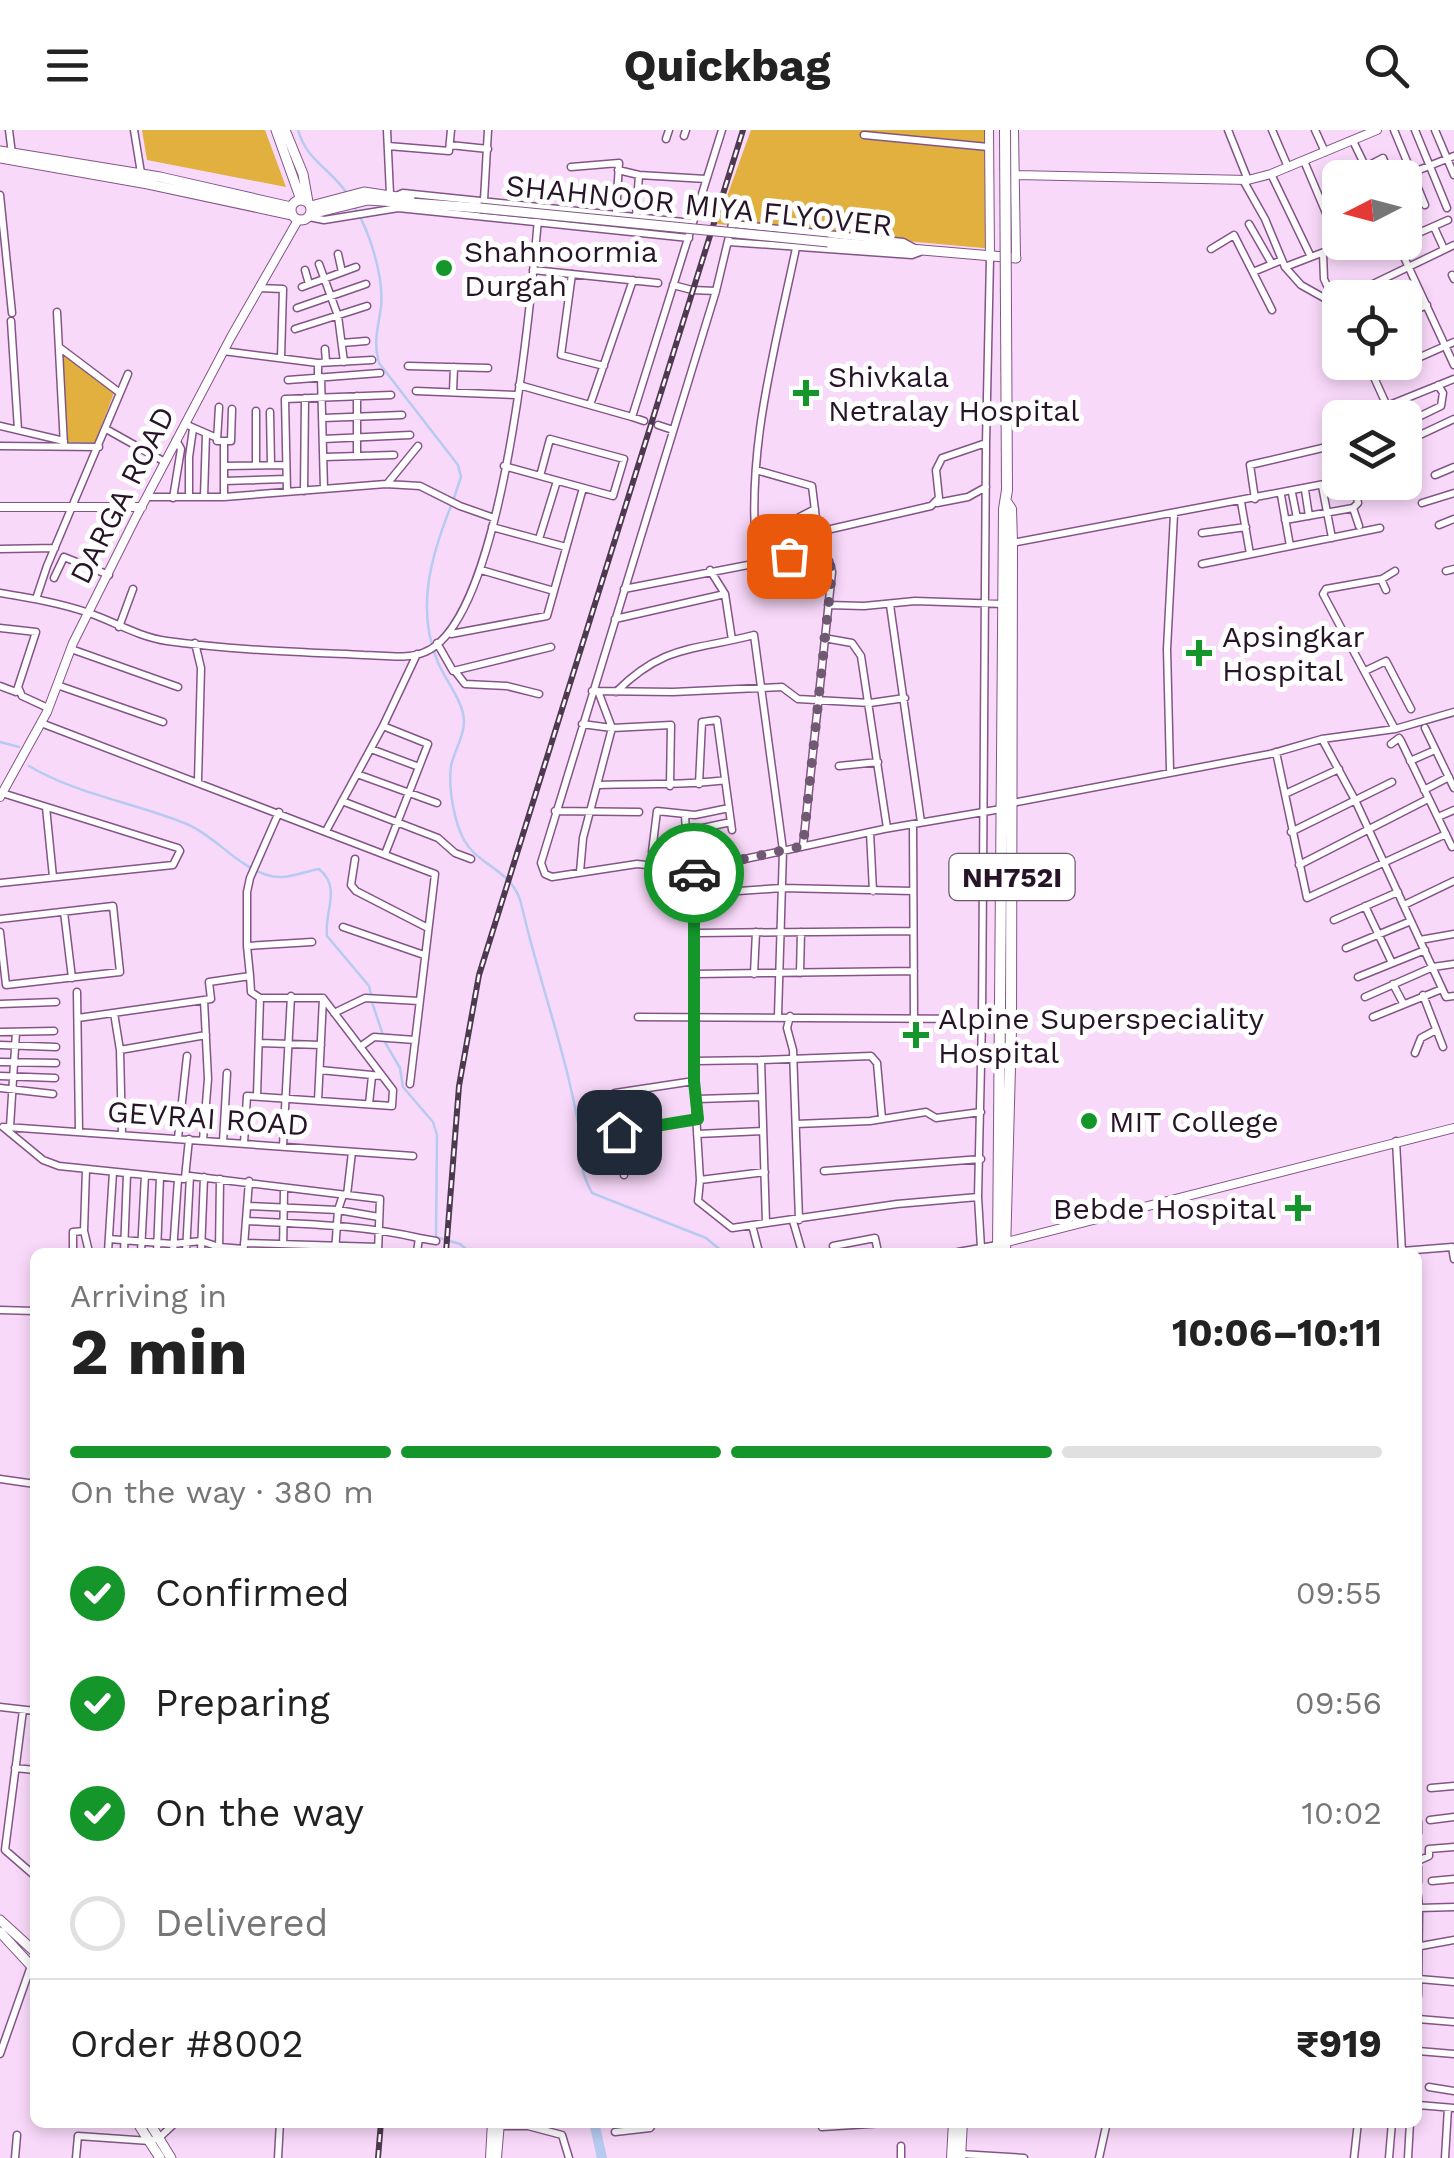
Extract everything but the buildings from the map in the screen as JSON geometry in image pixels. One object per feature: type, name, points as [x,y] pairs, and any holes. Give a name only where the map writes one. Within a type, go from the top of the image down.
[{"type":"highway","name":"NH752I","points":[[1005,130],[1007,806]]},
{"type":"highway","name":"NH752I","points":[[1002,1248],[1012,543],[1011,509],[1007,503]]},
{"type":"highway","points":[[955,2128],[957,2157]]},
{"type":"highway","points":[[957,2157],[961,2128]]},
{"type":"main road","points":[[276,130],[308,208]]},
{"type":"main road","points":[[285,130],[303,174],[308,208]]},
{"type":"main road","points":[[0,150],[13,157]]},
{"type":"main road","points":[[0,158],[140,178],[294,214],[308,208]]},
{"type":"main road","name":"SHAHNOOR MIYA FLYOVER","points":[[308,208],[364,192],[472,208]]},
{"type":"main road","name":"SHAHNOOR MIYA FLYOVER","points":[[308,208],[324,211],[368,200],[1016,258]]},
{"type":"main road","points":[[294,214],[308,208]]},
{"type":"main road","points":[[0,1920],[30,1947]]},
{"type":"main road","points":[[0,1932],[30,1964]]},
{"type":"main road","points":[[143,2128],[172,2158]]},
{"type":"main road","points":[[151,2128],[160,2158]]},
{"type":"street","points":[[9,130],[13,157]]},
{"type":"street","points":[[134,130],[140,178]]},
{"type":"street","points":[[387,130],[397,196],[404,193],[484,200],[693,223]]},
{"type":"street","points":[[388,146],[449,151],[452,130]]},
{"type":"street","points":[[484,200],[488,130]]},
{"type":"street","points":[[666,139],[668,130]]},
{"type":"street","points":[[632,417],[722,130]]},
{"type":"street","points":[[989,130],[982,1112],[978,1196],[981,1248],[1002,1248],[1454,1128]]},
{"type":"street","points":[[1014,130],[1016,258]]},
{"type":"street","points":[[1228,130],[1284,263],[1302,285],[1322,293]]},
{"type":"street","points":[[1272,130],[1288,167]]},
{"type":"street","points":[[1314,130],[1326,152]]},
{"type":"street","points":[[1014,175],[1246,180],[1271,174],[1377,130]]},
{"type":"street","points":[[1394,130],[1407,160]]},
{"type":"street","points":[[1415,130],[1448,208]]},
{"type":"street","points":[[1434,130],[1450,157],[1454,175]]},
{"type":"street","points":[[864,135],[988,147]]},
{"type":"street","points":[[1353,140],[1363,160]]},
{"type":"street","points":[[450,145],[488,150]]},
{"type":"street","points":[[1422,169],[1450,157]]},
{"type":"street","points":[[1304,160],[1322,203]]},
{"type":"street","points":[[571,168],[619,162],[616,215]]},
{"type":"street","points":[[618,170],[706,179]]},
{"type":"street","points":[[1271,174],[1311,257]]},
{"type":"street","points":[[636,217],[639,175]]},
{"type":"street","points":[[0,195],[18,430]]},
{"type":"street","points":[[1422,198],[1425,206]]},
{"type":"street","points":[[0,593],[90,614],[163,640],[195,644],[316,653],[421,653],[450,634],[468,604],[494,518],[517,395],[539,207]]},
{"type":"street","points":[[308,208],[324,220],[398,208],[688,238]]},
{"type":"street","name":"DARGA ROAD","points":[[1,795],[41,723],[71,650],[142,507],[176,440],[189,427],[294,214]]},
{"type":"street","points":[[1422,232],[1448,220]]},
{"type":"street","points":[[920,252],[903,242],[732,224],[716,291],[555,811],[541,863],[545,874],[552,877],[637,864],[694,870],[1170,770],[1395,729],[1454,712]]},
{"type":"street","points":[[1250,224],[1272,264]]},
{"type":"street","points":[[1434,227],[1444,249]]},
{"type":"street","points":[[1211,249],[1234,235],[1272,310]]},
{"type":"street","points":[[729,242],[912,255],[920,252]]},
{"type":"street","points":[[1380,280],[1454,244]]},
{"type":"street","points":[[757,562],[753,526],[755,451],[796,248]]},
{"type":"street","points":[[1253,272],[1322,253]]},
{"type":"street","points":[[338,254],[342,272]]},
{"type":"street","points":[[1406,260],[1450,344],[1454,365]]},
{"type":"street","points":[[319,264],[338,316],[344,362]]},
{"type":"street","points":[[305,270],[306,285],[356,267]]},
{"type":"street","points":[[533,270],[658,283]]},
{"type":"street","points":[[572,274],[561,355],[604,366]]},
{"type":"street","points":[[590,406],[633,280]]},
{"type":"street","points":[[297,308],[366,284]]},
{"type":"street","points":[[674,284],[716,291]]},
{"type":"street","points":[[258,288],[283,288],[281,358]]},
{"type":"street","points":[[1422,307],[1427,305]]},
{"type":"street","points":[[295,329],[368,306]]},
{"type":"street","points":[[56,312],[64,444]]},
{"type":"street","points":[[342,343],[366,341]]},
{"type":"street","points":[[1422,357],[1450,344]]},
{"type":"street","points":[[59,347],[120,393]]},
{"type":"street","points":[[324,489],[320,377],[325,350]]},
{"type":"street","points":[[224,351],[322,362],[372,360]]},
{"type":"street","points":[[408,366],[488,368]]},
{"type":"street","points":[[453,392],[454,367]]},
{"type":"street","points":[[36,599],[128,374]]},
{"type":"street","points":[[288,380],[380,374]]},
{"type":"street","points":[[1402,400],[1454,379]]},
{"type":"street","points":[[518,385],[644,420]]},
{"type":"street","points":[[1422,415],[1442,406],[1443,393],[1438,385]]},
{"type":"street","points":[[416,391],[517,395]]},
{"type":"street","points":[[287,492],[285,399],[391,395]]},
{"type":"street","points":[[357,396],[358,456]]},
{"type":"street","points":[[304,398],[304,491]]},
{"type":"street","points":[[218,408],[224,497]]},
{"type":"street","points":[[189,497],[189,427],[231,441],[232,409]]},
{"type":"street","points":[[256,411],[256,465]]},
{"type":"street","points":[[270,412],[271,465]]},
{"type":"street","points":[[323,418],[402,415]]},
{"type":"street","points":[[1422,434],[1454,419]]},
{"type":"street","points":[[658,425],[673,430]]},
{"type":"street","points":[[0,426],[64,444]]},
{"type":"street","points":[[106,429],[165,462]]},
{"type":"street","points":[[204,497],[206,434]]},
{"type":"street","points":[[323,438],[410,435]]},
{"type":"street","points":[[504,466],[557,481],[614,496],[624,459],[550,438],[540,476]]},
{"type":"street","points":[[173,498],[180,449],[176,440]]},
{"type":"street","points":[[936,503],[936,470],[942,458],[986,443]]},
{"type":"street","points":[[0,446],[98,447]]},
{"type":"street","points":[[386,484],[418,446]]},
{"type":"street","points":[[1255,500],[1250,465],[1322,448]]},
{"type":"street","points":[[324,457],[394,456]]},
{"type":"street","points":[[224,466],[286,465]]},
{"type":"street","points":[[1436,475],[1454,467]]},
{"type":"street","points":[[756,470],[812,486],[820,551],[832,572],[803,846]]},
{"type":"street","points":[[224,481],[286,479]]},
{"type":"street","points":[[539,538],[557,481]]},
{"type":"street","points":[[147,498],[224,497],[386,484],[420,486],[494,518]]},
{"type":"street","points":[[1012,543],[1322,486]]},
{"type":"street","points":[[818,532],[968,497],[986,487]]},
{"type":"street","points":[[450,634],[547,616],[583,488]]},
{"type":"street","points":[[1304,490],[1308,516]]},
{"type":"street","points":[[1292,492],[1297,518]]},
{"type":"street","points":[[1422,503],[1454,493]]},
{"type":"street","points":[[1281,495],[1290,546]]},
{"type":"street","points":[[1325,500],[1332,538]]},
{"type":"street","points":[[1285,520],[1353,508],[1358,500]]},
{"type":"street","points":[[1241,502],[1250,554]]},
{"type":"street","points":[[0,508],[142,507]]},
{"type":"street","points":[[1353,508],[1359,526]]},
{"type":"street","points":[[792,520],[815,509]]},
{"type":"street","points":[[1170,770],[1166,649],[1174,514]]},
{"type":"street","points":[[1438,525],[1454,519]]},
{"type":"street","points":[[492,527],[566,548]]},
{"type":"street","points":[[1202,533],[1246,527]]},
{"type":"street","points":[[1202,564],[1380,528]]},
{"type":"street","points":[[0,549],[55,548]]},
{"type":"street","points":[[623,590],[820,551]]},
{"type":"street","points":[[54,578],[64,557],[109,575]]},
{"type":"street","points":[[480,570],[554,592]]},
{"type":"street","points":[[710,570],[725,594],[732,640]]},
{"type":"street","points":[[1395,729],[1323,594],[1326,589],[1380,579],[1396,571]]},
{"type":"street","points":[[1380,579],[1386,590]]},
{"type":"street","points":[[119,627],[133,588]]},
{"type":"street","points":[[614,620],[725,594]]},
{"type":"street","points":[[828,605],[915,601],[1004,604]]},
{"type":"street","points":[[890,605],[905,698],[917,823],[914,1018]]},
{"type":"street","points":[[0,628],[36,632],[16,692],[0,686]]},
{"type":"street","points":[[616,692],[640,668],[661,656],[754,635],[782,850],[778,1016]]},
{"type":"street","points":[[824,638],[852,643],[861,656],[887,828]]},
{"type":"street","points":[[195,644],[201,668],[198,781]]},
{"type":"street","points":[[436,644],[451,670],[465,684],[506,686],[539,694]]},
{"type":"street","points":[[455,671],[550,647]]},
{"type":"street","points":[[71,650],[178,687]]},
{"type":"street","points":[[326,831],[421,653]]},
{"type":"street","points":[[1365,670],[1386,662],[1411,708]]},
{"type":"street","points":[[57,685],[162,722]]},
{"type":"street","points":[[18,686],[22,696],[48,708]]},
{"type":"street","points":[[595,691],[782,687],[798,698],[818,700],[870,704],[905,698]]},
{"type":"street","points":[[580,872],[580,856],[612,728],[595,691]]},
{"type":"street","points":[[684,832],[731,826],[716,720],[702,722],[699,784]]},
{"type":"street","points":[[41,723],[436,874],[410,1084]]},
{"type":"street","points":[[582,724],[612,728],[672,726],[670,786]]},
{"type":"street","points":[[384,726],[428,744],[385,854]]},
{"type":"street","points":[[1425,728],[1454,788]]},
{"type":"street","points":[[1391,744],[1399,738],[1452,847]]},
{"type":"street","points":[[1322,740],[1355,800],[1446,997],[1454,996]]},
{"type":"street","points":[[371,749],[419,768]]},
{"type":"street","points":[[1410,762],[1434,750]]},
{"type":"street","points":[[1276,752],[1308,898],[1446,834]]},
{"type":"street","points":[[839,766],[878,762]]},
{"type":"street","points":[[1285,794],[1339,769]]},
{"type":"street","points":[[357,774],[436,803]]},
{"type":"street","points":[[1424,790],[1449,778]]},
{"type":"street","points":[[599,785],[652,782],[670,786],[725,780]]},
{"type":"street","points":[[1292,832],[1392,782]]},
{"type":"street","points":[[0,883],[173,865],[180,851],[1,795]]},
{"type":"street","points":[[1299,865],[1428,799]]},
{"type":"street","points":[[342,801],[438,838],[455,853],[471,859]]},
{"type":"street","points":[[46,807],[53,877]]},
{"type":"street","points":[[657,868],[652,852],[657,812],[684,815],[729,808]]},
{"type":"street","points":[[1438,817],[1454,810]]},
{"type":"street","points":[[555,811],[639,812]]},
{"type":"street","points":[[244,1143],[247,1096],[392,1106],[393,1090],[322,998],[260,998],[252,992],[247,892],[280,812]]},
{"type":"street","points":[[684,815],[688,850]]},
{"type":"street","points":[[870,832],[872,891]]},
{"type":"street","points":[[355,859],[351,885],[356,892],[428,928]]},
{"type":"street","points":[[694,870],[698,1202],[732,1228],[978,1196]]},
{"type":"street","points":[[1404,905],[1454,882]]},
{"type":"street","points":[[695,894],[782,888],[913,891]]},
{"type":"street","points":[[1334,920],[1398,892]]},
{"type":"street","points":[[0,920],[114,906],[120,972],[6,985],[0,932]]},
{"type":"street","points":[[1366,906],[1392,963]]},
{"type":"street","points":[[64,912],[72,978]]},
{"type":"street","points":[[1346,948],[1411,921]]},
{"type":"street","points":[[343,926],[424,955]]},
{"type":"street","points":[[696,933],[913,931]]},
{"type":"street","points":[[754,974],[756,932]]},
{"type":"street","points":[[800,973],[801,932]]},
{"type":"street","points":[[1420,940],[1454,934]]},
{"type":"street","points":[[248,946],[312,942]]},
{"type":"street","points":[[1358,977],[1425,950]]},
{"type":"street","points":[[1364,997],[1433,967],[1454,964]]},
{"type":"street","points":[[696,974],[914,970]]},
{"type":"street","points":[[78,1018],[211,999],[210,982],[250,976]]},
{"type":"street","points":[[1393,984],[1403,1003]]},
{"type":"street","points":[[1374,1017],[1442,989]]},
{"type":"street","points":[[77,992],[79,1131]]},
{"type":"street","points":[[283,1146],[290,996]]},
{"type":"street","points":[[1422,996],[1443,1047]]},
{"type":"street","points":[[257,1096],[260,998]]},
{"type":"street","points":[[318,1101],[322,998]]},
{"type":"street","points":[[334,1013],[365,998],[418,1001]]},
{"type":"street","points":[[204,1000],[208,1079],[204,1140]]},
{"type":"street","points":[[0,1004],[56,1002]]},
{"type":"street","points":[[114,1013],[120,1050],[122,1134]]},
{"type":"street","points":[[790,1016],[787,1028],[794,1058],[796,1220],[801,1248]]},
{"type":"street","points":[[638,1017],[1006,1020]]},
{"type":"street","points":[[1415,1053],[1421,1038],[1436,1030]]},
{"type":"street","points":[[0,1032],[54,1031]]},
{"type":"street","points":[[16,1032],[12,1102],[4,1127],[43,1160],[59,1166],[160,1177],[220,1178],[380,1199],[378,1248]]},
{"type":"street","points":[[120,1050],[206,1035]]},
{"type":"street","points":[[360,1047],[384,1037],[414,1040]]},
{"type":"street","points":[[260,1043],[320,1045]]},
{"type":"street","points":[[0,1045],[56,1047]]},
{"type":"street","points":[[178,1138],[186,1056]]},
{"type":"street","points":[[695,1061],[871,1056],[876,1059],[882,1119]]},
{"type":"street","points":[[761,1060],[766,1223]]},
{"type":"street","points":[[0,1062],[56,1062]]},
{"type":"street","points":[[320,1070],[382,1076]]},
{"type":"street","points":[[223,1142],[228,1073]]},
{"type":"street","points":[[369,1104],[372,1075]]},
{"type":"street","points":[[0,1076],[56,1078]]},
{"type":"street","points":[[624,1175],[615,1093],[694,1081]]},
{"type":"street","points":[[0,1088],[54,1094]]},
{"type":"street","points":[[697,1099],[762,1097]]},
{"type":"street","points":[[0,1101],[12,1102]]},
{"type":"street","points":[[796,1124],[926,1112],[936,1118],[982,1112]]},
{"type":"street","points":[[619,1132],[698,1119]]},
{"type":"street","name":"GEVRAI ROAD","points":[[4,1127],[413,1156]]},
{"type":"street","points":[[697,1134],[764,1131]]},
{"type":"street","points":[[173,1248],[189,1139]]},
{"type":"street","points":[[1396,1141],[1402,1248]]},
{"type":"street","points":[[336,1248],[338,1210],[345,1195],[352,1152]]},
{"type":"street","points":[[824,1171],[981,1158]]},
{"type":"street","points":[[86,1169],[87,1248]]},
{"type":"street","points":[[108,1248],[113,1172]]},
{"type":"street","points":[[700,1180],[765,1172]]},
{"type":"street","points":[[125,1248],[127,1173]]},
{"type":"street","points":[[141,1248],[146,1175]]},
{"type":"street","points":[[157,1248],[160,1177]]},
{"type":"street","points":[[201,1248],[204,1177]]},
{"type":"street","points":[[184,1178],[186,1248]]},
{"type":"street","points":[[219,1248],[220,1178]]},
{"type":"street","points":[[248,1181],[244,1248],[283,1248],[284,1189]]},
{"type":"street","points":[[248,1206],[379,1216]]},
{"type":"street","points":[[246,1222],[378,1230],[436,1242]]},
{"type":"street","points":[[752,1224],[758,1248]]},
{"type":"street","points":[[73,1248],[73,1232],[84,1231]]},
{"type":"street","points":[[418,1248],[420,1238]]},
{"type":"street","points":[[833,1246],[875,1238],[877,1248]]},
{"type":"street","points":[[109,1239],[157,1242],[173,1248],[202,1241],[215,1248]]},
{"type":"street","points":[[1422,1250],[1453,1248],[1454,1259]]},
{"type":"street","points":[[0,1310],[30,1311]]},
{"type":"street","points":[[0,1479],[30,1483]]},
{"type":"street","points":[[0,1707],[30,1711]]},
{"type":"street","points":[[23,1710],[2,1848],[30,1872]]},
{"type":"street","points":[[16,1768],[30,1769]]},
{"type":"street","points":[[1431,1788],[1454,1786]]},
{"type":"street","points":[[1430,1820],[1454,1817]]},
{"type":"street","points":[[1422,1866],[1429,1849],[1454,1847]]},
{"type":"street","points":[[1432,1880],[1454,1879]]},
{"type":"street","points":[[1422,1911],[1454,1907]]},
{"type":"street","points":[[1422,1946],[1454,1940]]},
{"type":"street","points":[[0,2054],[30,1975]]},
{"type":"street","points":[[1422,1979],[1454,1982]]},
{"type":"street","points":[[1422,2019],[1454,2022]]},
{"type":"street","points":[[1422,2051],[1454,2054]]},
{"type":"street","points":[[1429,2087],[1454,2091]]},
{"type":"street","points":[[1422,2105],[1451,2108],[1444,2158]]},
{"type":"street","points":[[76,2158],[78,2136],[154,2139],[168,2128]]},
{"type":"street","points":[[278,2158],[280,2128]]},
{"type":"street","points":[[493,2158],[497,2128]]},
{"type":"street","points":[[536,2128],[562,2135],[568,2158]]},
{"type":"street","points":[[615,2132],[650,2128]]},
{"type":"street","points":[[1099,2158],[1106,2128]]},
{"type":"street","points":[[1354,2158],[1357,2128]]},
{"type":"street","points":[[1389,2158],[1392,2128]]},
{"type":"street","points":[[1408,2158],[1410,2128]]},
{"type":"street","points":[[15,2158],[16,2136]]},
{"type":"street","points":[[901,2146],[901,2158]]},
{"type":"street","points":[[957,2157],[1024,2158]]},
{"type":"shaded area","points":[[142,130],[265,130],[286,187],[147,160]]},
{"type":"shaded area","points":[[751,130],[993,130],[994,249],[717,224]]},
{"type":"shaded area","points":[[62,354],[114,393],[95,443],[68,442]]},
{"type":"waterway","points":[[298,130],[307,150],[348,195]]},
{"type":"waterway","points":[[354,206],[378,269],[379,363],[458,465],[461,477],[454,498]]},
{"type":"waterway","points":[[451,506],[432,563],[427,602],[437,660],[463,714],[450,783],[457,824],[471,849],[504,876],[518,894],[568,1076],[581,1160],[592,1193],[706,1238],[718,1248]]},
{"type":"waterway","points":[[0,742],[19,747]]},
{"type":"waterway","points":[[29,766],[67,784],[189,825],[267,875],[287,877],[319,869],[331,892],[327,936],[369,986],[371,994]]},
{"type":"waterway","points":[[372,1002],[386,1044],[400,1068],[403,1087],[433,1122],[437,1135],[436,1237],[465,1248]]},
{"type":"waterway","points":[[595,2128],[602,2158]]},
{"type":"railway","points":[[446,1248],[459,1086],[479,975],[743,130]]},
{"type":"railway","points":[[378,2158],[380,2128]]},
{"type":"way so far","points":[[694,873],[803,846],[832,572],[820,551],[789,556]]},
{"type":"place","name":"Shahnoormia Durgah","points":[[444,268]]},
{"type":"place","name":"Shivkala Netralay Hospital","points":[[806,393]]},
{"type":"place","name":"Apsingkar Hospital","points":[[1199,653]]},
{"type":"place","name":"Alpine Superspeciality Hospital","points":[[916,1035]]},
{"type":"place","name":"MIT College","points":[[1089,1121]]},
{"type":"place","name":"Bebde Hospital","points":[[1298,1208]]},
{"type":"route","points":[[619,1132],[698,1119],[694,1081],[694,873]]}]
